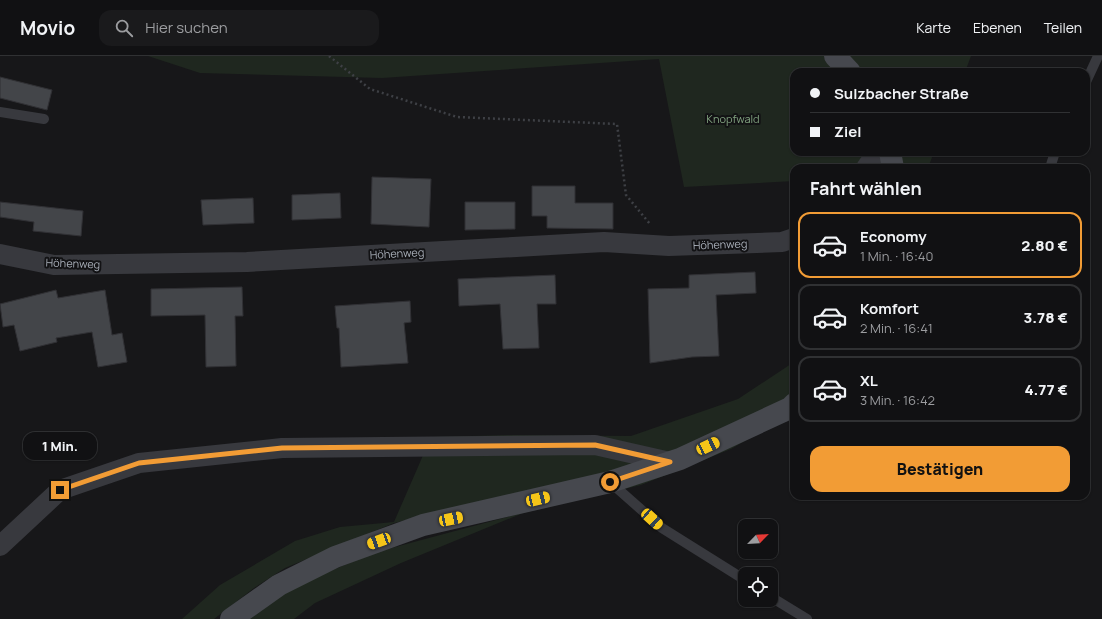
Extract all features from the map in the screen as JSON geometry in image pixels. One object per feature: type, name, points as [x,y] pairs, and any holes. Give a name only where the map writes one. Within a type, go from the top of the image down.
[{"type":"main road","points":[[835,56],[846,68]]},
{"type":"main road","points":[[230,619],[279,585],[335,557],[423,525],[610,482],[670,462],[790,407]]},
{"type":"street","name":"Höhenweg","points":[[0,254],[54,265],[246,262],[604,242],[670,246],[782,242],[790,239]]},
{"type":"street","points":[[0,546],[60,490],[139,463],[282,448],[595,445],[670,462]]},
{"type":"lane","points":[[1090,73],[1098,56]]},
{"type":"lane","points":[[0,112],[44,119]]},
{"type":"lane","points":[[610,482],[662,528],[738,576]]},
{"type":"lane","points":[[778,601],[806,619]]},
{"type":"path","points":[[329,56],[370,89],[457,117],[617,124],[626,195],[670,246]]},
{"type":"green space","name":"Knopfwald","points":[[148,56],[971,56],[966,68],[790,68],[790,156],[932,156],[930,164],[790,164],[790,181],[684,187],[659,59],[382,78],[200,73]]},
{"type":"green space","points":[[790,365],[790,413],[781,420],[731,449],[641,485],[523,513],[401,563],[315,603],[294,619],[245,619],[272,599],[316,577],[373,553],[522,513],[507,497],[394,523],[285,568],[254,588],[214,619],[182,619],[220,585],[295,541],[340,527],[394,522],[431,437],[514,435],[631,436],[738,399]]},
{"type":"building","points":[[0,77],[52,90],[47,110],[0,98]]},
{"type":"building","points":[[372,177],[431,179],[429,227],[371,224]]},
{"type":"building","points":[[532,186],[575,186],[575,203],[613,203],[613,229],[547,228],[547,216],[532,216]]},
{"type":"building","points":[[340,193],[341,218],[292,220],[292,195]]},
{"type":"building","points":[[253,198],[254,223],[203,225],[201,200]]},
{"type":"building","points":[[0,202],[83,211],[81,236],[33,231],[34,222],[0,217]]},
{"type":"building","points":[[465,202],[515,202],[515,229],[465,230]]},
{"type":"building","points":[[755,272],[756,293],[716,295],[719,356],[692,357],[650,363],[648,289],[689,288],[689,275]]},
{"type":"building","points":[[555,275],[556,304],[537,304],[539,348],[503,349],[500,304],[459,306],[458,279]]},
{"type":"building","points":[[242,287],[243,316],[235,316],[236,366],[206,367],[205,315],[151,316],[151,289]]},
{"type":"building","points":[[56,290],[58,298],[105,290],[112,335],[122,333],[127,362],[98,367],[92,332],[56,338],[57,342],[20,351],[14,325],[3,327],[0,304]]},
{"type":"building","points":[[410,301],[411,322],[404,323],[408,363],[341,367],[339,328],[337,328],[335,306]]},
{"type":"route","points":[[60,490],[139,463],[282,448],[595,445],[670,462],[610,482]]}]
